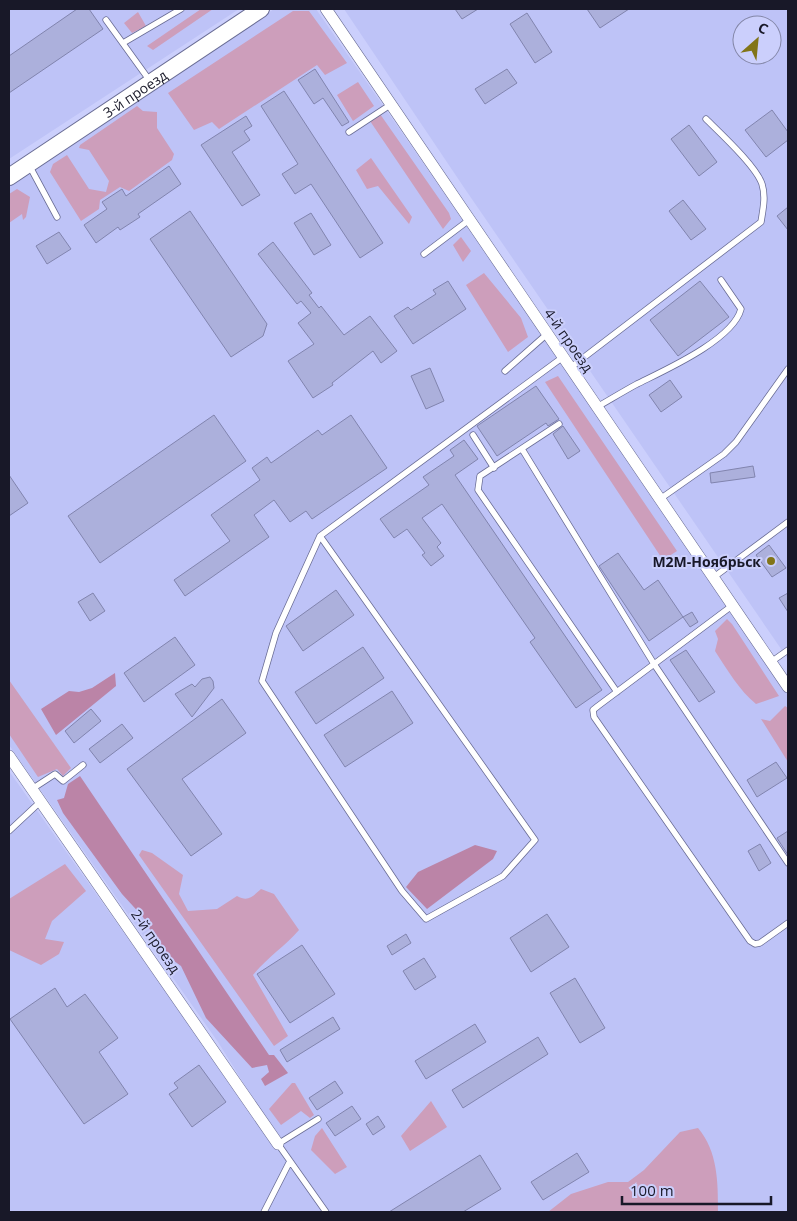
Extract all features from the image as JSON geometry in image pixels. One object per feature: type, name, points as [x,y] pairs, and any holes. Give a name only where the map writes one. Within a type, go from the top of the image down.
[{"type":"street","name":"3-й проезд","points":[[9,176],[261,9]]},
{"type":"street","name":"4-й проезд","points":[[326,9],[788,687]]},
{"type":"street","name":"2-й проезд","points":[[9,756],[278,1144]]},
{"type":"lane","points":[[123,43],[181,9]]},
{"type":"lane","points":[[106,20],[151,82]]},
{"type":"lane","points":[[349,132],[390,105]]},
{"type":"lane","points":[[570,368],[761,222],[765,198],[762,183],[756,172],[706,119]]},
{"type":"lane","points":[[28,163],[56,217]]},
{"type":"lane","points":[[424,254],[469,220]]},
{"type":"lane","points":[[597,407],[637,384],[684,362],[739,319],[742,309],[721,280]]},
{"type":"lane","points":[[505,371],[547,334]]},
{"type":"lane","points":[[320,536],[535,840],[503,876],[426,919],[402,891],[262,681],[276,633],[320,536],[563,357]]},
{"type":"lane","points":[[660,499],[724,454],[736,442],[788,369]]},
{"type":"lane","points":[[558,424],[480,476],[478,490],[617,692]]},
{"type":"lane","points":[[473,435],[494,468]]},
{"type":"lane","points":[[522,449],[654,664],[788,863]]},
{"type":"lane","points":[[714,577],[788,522]]},
{"type":"lane","points":[[733,605],[593,710],[594,717],[750,941],[755,944],[760,943],[788,922]]},
{"type":"lane","points":[[771,662],[788,650]]},
{"type":"lane","points":[[32,789],[56,774],[63,781],[83,765]]},
{"type":"lane","points":[[9,831],[40,803]]},
{"type":"lane","points":[[318,1118],[278,1144],[326,1212]]},
{"type":"lane","points":[[264,1212],[290,1161]]},
{"type":"shaded area","points":[[9,9],[239,9],[9,159]]},
{"type":"shaded area","points":[[201,9],[213,9],[153,50],[147,46]]},
{"type":"shaded area","points":[[274,9],[316,9],[788,688],[788,1212],[330,1212],[277,1137],[218,1042],[9,745],[9,185]]},
{"type":"shaded area","points":[[344,9],[788,9],[788,659],[465,189]]},
{"type":"shaded area","points":[[293,11],[309,11],[347,63],[325,75],[317,65],[219,129],[212,122],[194,130],[168,93]]},
{"type":"shaded area","points":[[138,12],[146,26],[132,33],[124,23]]},
{"type":"shaded area","points":[[358,82],[374,106],[353,121],[337,95]]},
{"type":"shaded area","points":[[137,106],[143,111],[157,112],[157,128],[174,154],[172,160],[129,191],[120,187],[100,200],[99,209],[81,221],[50,172],[53,164],[67,155],[89,189],[106,192],[109,181],[89,150],[79,148],[80,145]]},
{"type":"shaded area","points":[[380,114],[449,213],[451,219],[443,229],[370,121]]},
{"type":"shaded area","points":[[371,158],[412,217],[409,224],[378,186],[367,189],[356,170]]},
{"type":"shaded area","points":[[17,189],[30,197],[26,217],[23,220],[22,214],[9,223],[9,194]]},
{"type":"shaded area","points":[[461,237],[471,251],[463,262],[453,245]]},
{"type":"shaded area","points":[[484,273],[521,318],[528,337],[508,352],[466,285]]},
{"type":"shaded area","points":[[558,376],[677,551],[663,560],[545,382]]},
{"type":"shaded area","points":[[727,619],[779,696],[756,704],[744,693],[729,673],[715,651],[718,639],[715,631]]},
{"type":"shaded area","points":[[115,673],[116,686],[56,735],[41,709],[69,691],[79,692],[92,688]]},
{"type":"shaded area","points":[[9,680],[71,768],[63,776],[57,769],[38,777],[9,734]]},
{"type":"shaded area","points":[[785,706],[788,708],[788,762],[761,719],[770,721]]},
{"type":"shaded area","points":[[9,771],[175,1005],[324,1212],[9,1212]]},
{"type":"shaded area","points":[[80,776],[269,1055],[274,1055],[288,1073],[265,1086],[261,1079],[269,1072],[267,1065],[252,1068],[206,1018],[181,966],[163,953],[143,917],[122,894],[63,813],[57,800],[64,798],[68,784]]},
{"type":"shaded area","points":[[475,845],[497,851],[493,859],[427,909],[406,887],[418,872]]},
{"type":"shaded area","points":[[142,850],[152,853],[183,875],[179,894],[188,911],[217,909],[237,896],[244,899],[250,898],[261,889],[274,894],[299,930],[253,975],[288,1036],[274,1046],[139,855]]},
{"type":"shaded area","points":[[65,864],[86,891],[52,921],[45,939],[64,942],[59,954],[41,965],[9,950],[9,899]]},
{"type":"shaded area","points":[[292,1083],[295,1083],[314,1115],[310,1118],[301,1111],[281,1125],[269,1109]]},
{"type":"shaded area","points":[[431,1101],[447,1127],[410,1151],[401,1136]]},
{"type":"shaded area","points":[[322,1128],[347,1167],[335,1174],[311,1150],[315,1136]]},
{"type":"shaded area","points":[[698,1128],[710,1147],[716,1168],[718,1212],[548,1212],[571,1194],[608,1182],[628,1182],[644,1170],[680,1132]]},
{"type":"building","points":[[77,9],[89,9],[103,29],[9,93],[9,56]]},
{"type":"building","points":[[455,9],[478,9],[462,19]]},
{"type":"building","points":[[587,9],[629,9],[600,28]]},
{"type":"building","points":[[527,13],[552,52],[535,63],[510,24]]},
{"type":"building","points":[[315,69],[349,122],[342,126],[323,98],[314,104],[298,80]]},
{"type":"building","points":[[507,69],[517,83],[485,104],[475,89]]},
{"type":"building","points":[[284,91],[383,243],[360,258],[311,184],[295,194],[282,174],[298,164],[261,106]]},
{"type":"building","points":[[772,110],[788,132],[788,140],[766,157],[745,130]]},
{"type":"building","points":[[246,116],[252,126],[244,131],[250,140],[232,152],[260,195],[242,206],[201,145]]},
{"type":"building","points":[[689,125],[717,162],[699,176],[671,139]]},
{"type":"building","points":[[169,166],[181,184],[138,214],[140,217],[120,230],[118,227],[96,243],[84,225],[107,209],[102,202],[122,189],[126,196]]},
{"type":"building","points":[[683,200],[706,229],[691,240],[669,211]]},
{"type":"building","points":[[788,207],[788,230],[777,216]]},
{"type":"building","points":[[190,211],[267,324],[263,336],[231,357],[150,239]]},
{"type":"building","points":[[311,213],[331,245],[314,255],[294,223]]},
{"type":"building","points":[[59,232],[71,249],[47,264],[36,246]]},
{"type":"building","points":[[273,242],[312,293],[309,295],[319,308],[321,306],[344,335],[370,316],[397,351],[381,363],[373,351],[332,383],[333,385],[313,398],[288,361],[314,344],[298,323],[311,313],[301,301],[297,304],[258,254]]},
{"type":"building","points":[[448,281],[466,309],[413,344],[394,316],[408,307],[411,310],[436,294],[433,290]]},
{"type":"building","points":[[700,281],[729,317],[678,356],[650,320]]},
{"type":"building","points":[[430,368],[444,401],[426,409],[411,376]]},
{"type":"building","points":[[670,380],[682,397],[661,412],[649,395]]},
{"type":"building","points":[[536,386],[559,419],[548,426],[546,423],[497,456],[477,426]]},
{"type":"building","points":[[214,415],[246,461],[100,563],[68,516]]},
{"type":"building","points":[[351,415],[387,468],[312,519],[306,511],[290,522],[274,500],[254,515],[269,537],[185,596],[174,580],[230,541],[211,515],[260,480],[252,468],[267,457],[271,463],[318,430],[322,435]]},
{"type":"building","points":[[563,426],[580,451],[568,459],[553,434]]},
{"type":"building","points":[[464,440],[478,459],[455,475],[602,690],[576,708],[530,642],[535,638],[442,504],[422,518],[441,543],[437,547],[444,556],[431,566],[422,555],[425,553],[407,529],[394,538],[380,519],[429,485],[423,477],[454,456],[450,450]]},
{"type":"building","points":[[753,466],[755,477],[711,483],[710,473]]},
{"type":"building","points":[[9,475],[28,503],[9,516]]},
{"type":"building","name":"М2М-Ноябрьск","points":[[769,545],[786,568],[772,577],[756,555]]},
{"type":"building","points":[[618,553],[644,590],[658,580],[683,617],[649,641],[599,566]]},
{"type":"building","points":[[336,590],[354,615],[303,651],[286,626]]},
{"type":"building","points":[[93,593],[105,611],[90,621],[78,602]]},
{"type":"building","points":[[788,593],[788,612],[779,598]]},
{"type":"building","points":[[692,612],[698,622],[690,627],[683,617]]},
{"type":"building","points":[[175,637],[195,665],[144,702],[124,673]]},
{"type":"building","points":[[363,647],[384,678],[316,724],[295,692]]},
{"type":"building","points":[[686,650],[715,692],[699,702],[670,660]]},
{"type":"building","points":[[210,677],[214,688],[192,717],[175,694],[192,684],[195,687],[202,679]]},
{"type":"building","points":[[392,691],[413,723],[345,767],[324,735]]},
{"type":"building","points":[[222,699],[246,733],[182,779],[222,834],[191,856],[127,769]]},
{"type":"building","points":[[91,709],[101,721],[74,743],[65,731]]},
{"type":"building","points":[[122,724],[133,738],[100,763],[89,749]]},
{"type":"building","points":[[776,762],[787,778],[757,797],[747,780]]},
{"type":"building","points":[[788,831],[788,855],[777,838]]},
{"type":"building","points":[[760,844],[771,863],[759,871],[748,851]]},
{"type":"building","points":[[547,914],[569,947],[531,972],[510,938]]},
{"type":"building","points":[[406,934],[411,943],[392,955],[387,946]]},
{"type":"building","points":[[302,945],[335,994],[290,1023],[257,974]]},
{"type":"building","points":[[424,958],[436,977],[415,990],[403,971]]},
{"type":"building","points":[[575,978],[605,1028],[580,1043],[550,993]]},
{"type":"building","points":[[55,988],[67,1007],[85,994],[118,1038],[99,1052],[128,1094],[84,1124],[10,1019]]},
{"type":"building","points":[[333,1017],[340,1029],[287,1062],[280,1050]]},
{"type":"building","points":[[475,1024],[486,1042],[426,1079],[415,1061]]},
{"type":"building","points":[[538,1037],[548,1054],[463,1108],[452,1090]]},
{"type":"building","points":[[199,1065],[226,1102],[192,1127],[169,1094],[178,1088],[174,1083]]},
{"type":"building","points":[[335,1081],[343,1093],[317,1110],[309,1098]]},
{"type":"building","points":[[352,1106],[361,1119],[335,1136],[326,1123]]},
{"type":"building","points":[[378,1116],[385,1127],[373,1135],[366,1124]]},
{"type":"building","points":[[577,1153],[589,1172],[543,1200],[531,1182]]},
{"type":"building","points":[[480,1155],[501,1189],[463,1212],[389,1212]]},
{"type":"place","name":"М2М-Ноябрьск","points":[[771,561]]}]
